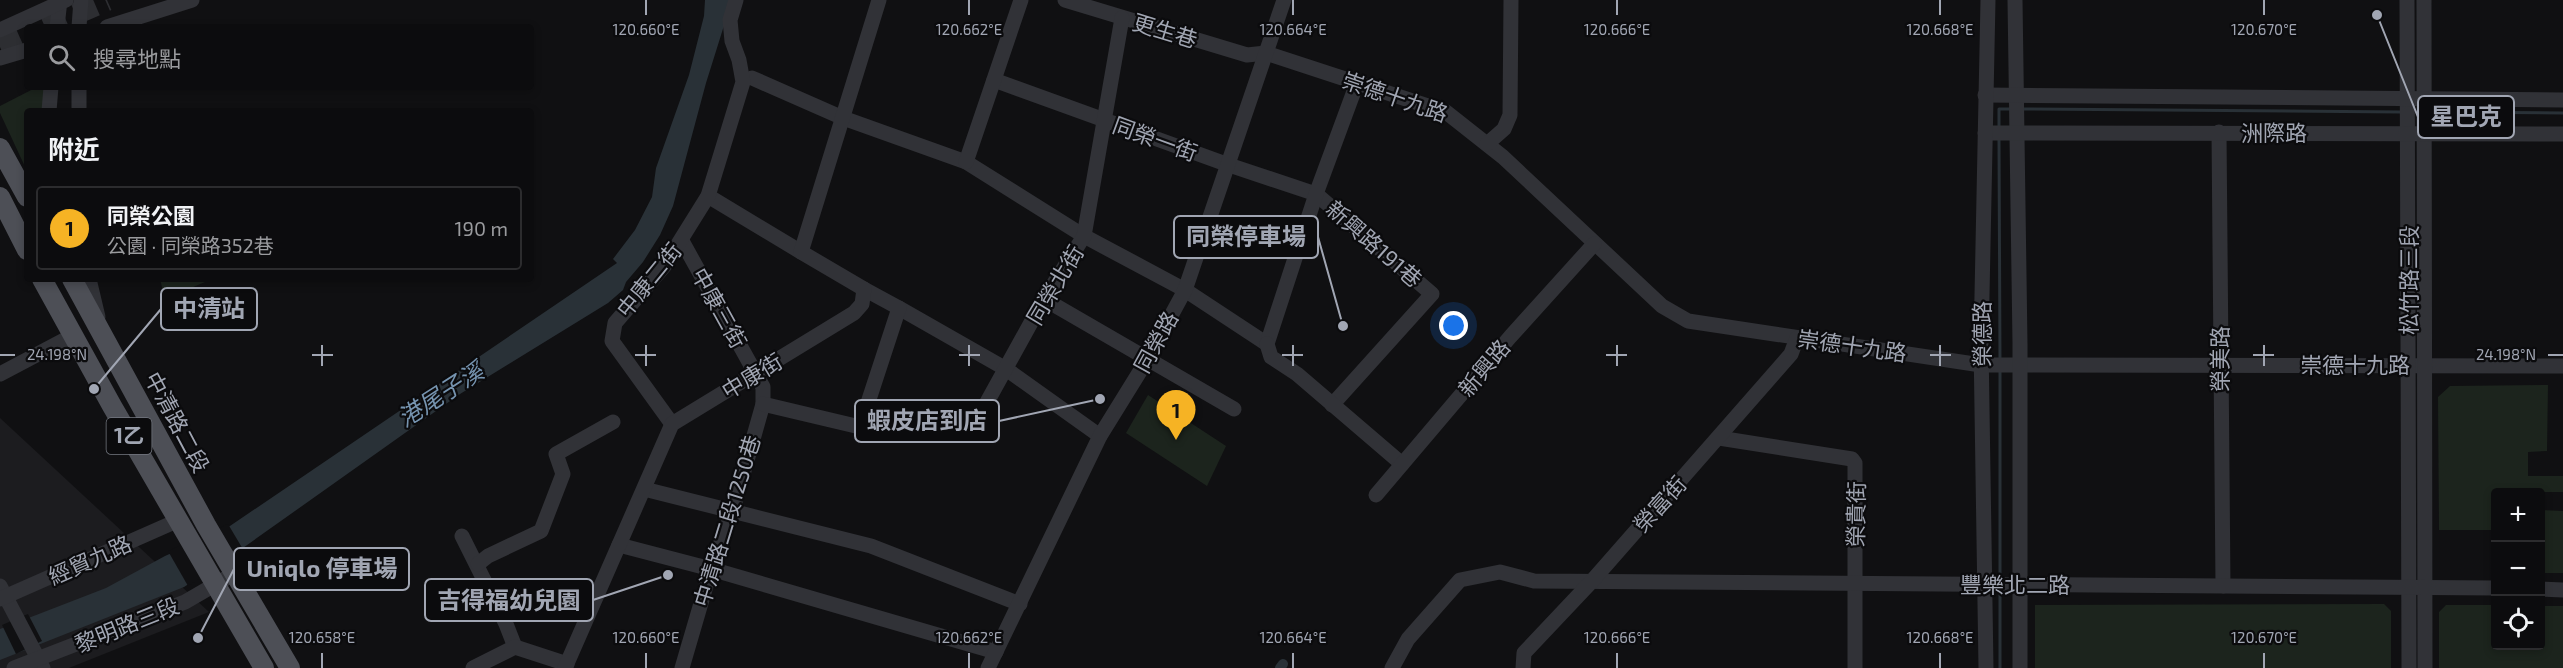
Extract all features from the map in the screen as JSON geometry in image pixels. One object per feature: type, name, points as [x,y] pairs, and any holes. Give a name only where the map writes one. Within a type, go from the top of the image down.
[{"type":"main road","points":[[0,148],[24,192]]},
{"type":"main road","points":[[0,197],[24,244]]},
{"type":"main road","name":"中清路二段","points":[[44,282],[72,336],[184,527]]},
{"type":"main road","name":"中清路二段","points":[[74,282],[206,525],[235,573]]},
{"type":"main road","name":"1乙","points":[[184,527],[264,668]]},
{"type":"main road","name":"1乙","points":[[235,573],[290,668]]},
{"type":"street","points":[[79,24],[81,0]]},
{"type":"street","points":[[116,24],[192,0]]},
{"type":"street","name":"中康二街","points":[[672,424],[612,341],[615,323],[681,241],[708,196],[743,82],[732,40],[730,20],[736,0]]},
{"type":"street","points":[[801,252],[879,0]]},
{"type":"street","points":[[966,162],[1021,0]]},
{"type":"street","name":"更生巷","points":[[1065,0],[1247,55],[1266,53]]},
{"type":"street","name":"同榮路","points":[[988,668],[1100,436],[1147,360],[1185,290],[1226,164],[1284,0]]},
{"type":"street","points":[[1487,144],[1504,129],[1510,115],[1511,0]]},
{"type":"street","name":"榮德路","points":[[1988,0],[1985,95],[2000,133],[2020,364],[2020,668]]},
{"type":"street","name":"榮德路","points":[[1986,668],[1981,365],[2000,133],[2017,104],[2015,0]]},
{"type":"street","name":"松竹路三段","points":[[2407,0],[2408,134],[2425,588],[2425,668]]},
{"type":"street","name":"松竹路三段","points":[[2409,668],[2409,588],[2424,134],[2424,0]]},
{"type":"street","points":[[58,24],[62,1]]},
{"type":"street","points":[[0,30],[62,1]]},
{"type":"street","name":"同榮北街","points":[[970,433],[1044,299],[1084,236],[1122,18]]},
{"type":"street","points":[[0,58],[24,51]]},
{"type":"street","name":"崇德十九路","points":[[1266,53],[1446,112],[1487,144],[1662,306],[1688,321],[1981,365],[2563,366]]},
{"type":"street","points":[[752,78],[843,118],[966,162],[1084,236],[1185,290],[1267,344]]},
{"type":"street","name":"同榮一街","points":[[994,80],[1104,121],[1316,194]]},
{"type":"street","points":[[1357,83],[1316,194],[1267,344],[1271,357],[1297,374],[1402,464]]},
{"type":"street","points":[[49,108],[51,90]]},
{"type":"street","points":[[79,90],[79,108]]},
{"type":"street","name":"洲際路","points":[[1985,95],[2017,104],[2408,98],[2563,100]]},
{"type":"street","name":"榮美路","points":[[2219,132],[2223,586]]},
{"type":"street","name":"洲際路","points":[[2000,133],[2563,134]]},
{"type":"street","name":"新興路191巷","points":[[1316,194],[1432,294],[1332,405]]},
{"type":"street","points":[[708,196],[864,289],[1006,369],[1100,436]]},
{"type":"street","name":"中康三街","points":[[681,241],[756,374]]},
{"type":"street","name":"新興路","points":[[1376,495],[1510,337],[1594,244]]},
{"type":"street","points":[[91,282],[101,332]]},
{"type":"street","name":"中康街","points":[[672,424],[854,313],[862,304],[864,289]]},
{"type":"street","points":[[1044,299],[1234,409]]},
{"type":"street","points":[[763,404],[860,427],[899,308]]},
{"type":"street","points":[[0,374],[72,336]]},
{"type":"street","name":"榮富街","points":[[1523,668],[1524,653],[1592,581],[1719,438],[1791,354],[1797,338]]},
{"type":"street","name":"中清路二段1250巷","points":[[682,668],[711,569],[732,513],[763,404],[763,387],[756,374]]},
{"type":"street","points":[[478,564],[488,556],[541,531],[563,474],[556,454],[613,422]]},
{"type":"street","points":[[473,668],[514,647],[566,666],[672,424]]},
{"type":"street","name":"榮貴街","points":[[1719,438],[1852,459],[1856,468],[1855,668]]},
{"type":"street","points":[[644,489],[732,513],[871,546],[1020,604]]},
{"type":"street","name":"經貿九路","points":[[5,597],[184,527]]},
{"type":"street","points":[[462,536],[478,564],[506,624],[514,647]]},
{"type":"street","points":[[619,545],[711,569],[996,652]]},
{"type":"street","name":"豐樂北二路","points":[[1392,668],[1407,639],[1460,580],[1484,573],[1500,572],[1534,581],[2491,588]]},
{"type":"street","name":"黎明路三段","points":[[14,668],[163,611],[216,586],[235,573]]},
{"type":"street","points":[[2545,589],[2563,590]]},
{"type":"street","points":[[5,597],[38,659]]},
{"type":"shaded area","points":[[31,90],[45,90],[43,108],[24,108],[24,165],[0,113],[0,106]]},
{"type":"shaded area","points":[[161,282],[205,282],[165,299]]},
{"type":"shaded area","points":[[2548,385],[2547,451],[2528,452],[2528,476],[2563,476],[2563,492],[2545,492],[2545,488],[2491,488],[2491,530],[2439,530],[2438,397],[2450,386]]},
{"type":"shaded area","points":[[1148,395],[1226,446],[1207,486],[1126,433]]},
{"type":"shaded area","points":[[0,418],[209,612],[69,668],[0,668]]},
{"type":"shaded area","points":[[2545,510],[2563,511],[2563,573],[2545,573]]},
{"type":"shaded area","points":[[2384,604],[2391,611],[2391,668],[2035,668],[2035,605]]},
{"type":"shaded area","points":[[2446,605],[2491,605],[2491,650],[2545,650],[2545,606],[2563,606],[2563,668],[2439,668],[2439,612]]},
{"type":"water","name":"港尾子溪","points":[[705,0],[732,0],[706,83],[673,206],[660,235],[643,262],[626,282],[623,290],[608,303],[460,394],[184,587],[0,660],[0,629],[106,588],[165,556],[227,528],[617,263],[613,259],[635,230],[652,197],[656,168],[689,75],[704,16]]},
{"type":"pier","points":[[228,524],[244,551],[188,586],[168,551]]},
{"type":"pier","points":[[28,614],[42,641],[16,654],[2,625]]},
{"type":"waterway","points":[[1999,129],[1999,109],[2011,109]]},
{"type":"waterway","points":[[2021,109],[2401,112]]},
{"type":"waterway","points":[[2429,112],[2563,113]]},
{"type":"waterway","points":[[1999,139],[2000,360]]},
{"type":"waterway","points":[[2000,370],[2000,579]]},
{"type":"waterway","points":[[2000,589],[2000,668]]},
{"type":"waterway","points":[[1280,668],[1283,664]]},
{"type":"tunnel","points":[[52,24],[107,0]]},
{"type":"tunnel","points":[[0,47],[24,36]]},
{"type":"place","name":"星巴克","points":[[2377,15]]},
{"type":"place","name":"同榮停車場","points":[[1343,326]]},
{"type":"place","name":"中清站","points":[[94,389]]},
{"type":"place","name":"蝦皮店到店","points":[[1100,399]]},
{"type":"place","name":"同榮公園","points":[[1176,440]]},
{"type":"place","name":"吉得福幼兒園","points":[[668,575]]},
{"type":"place","name":"Uniqlo 停車場","points":[[198,638]]}]
